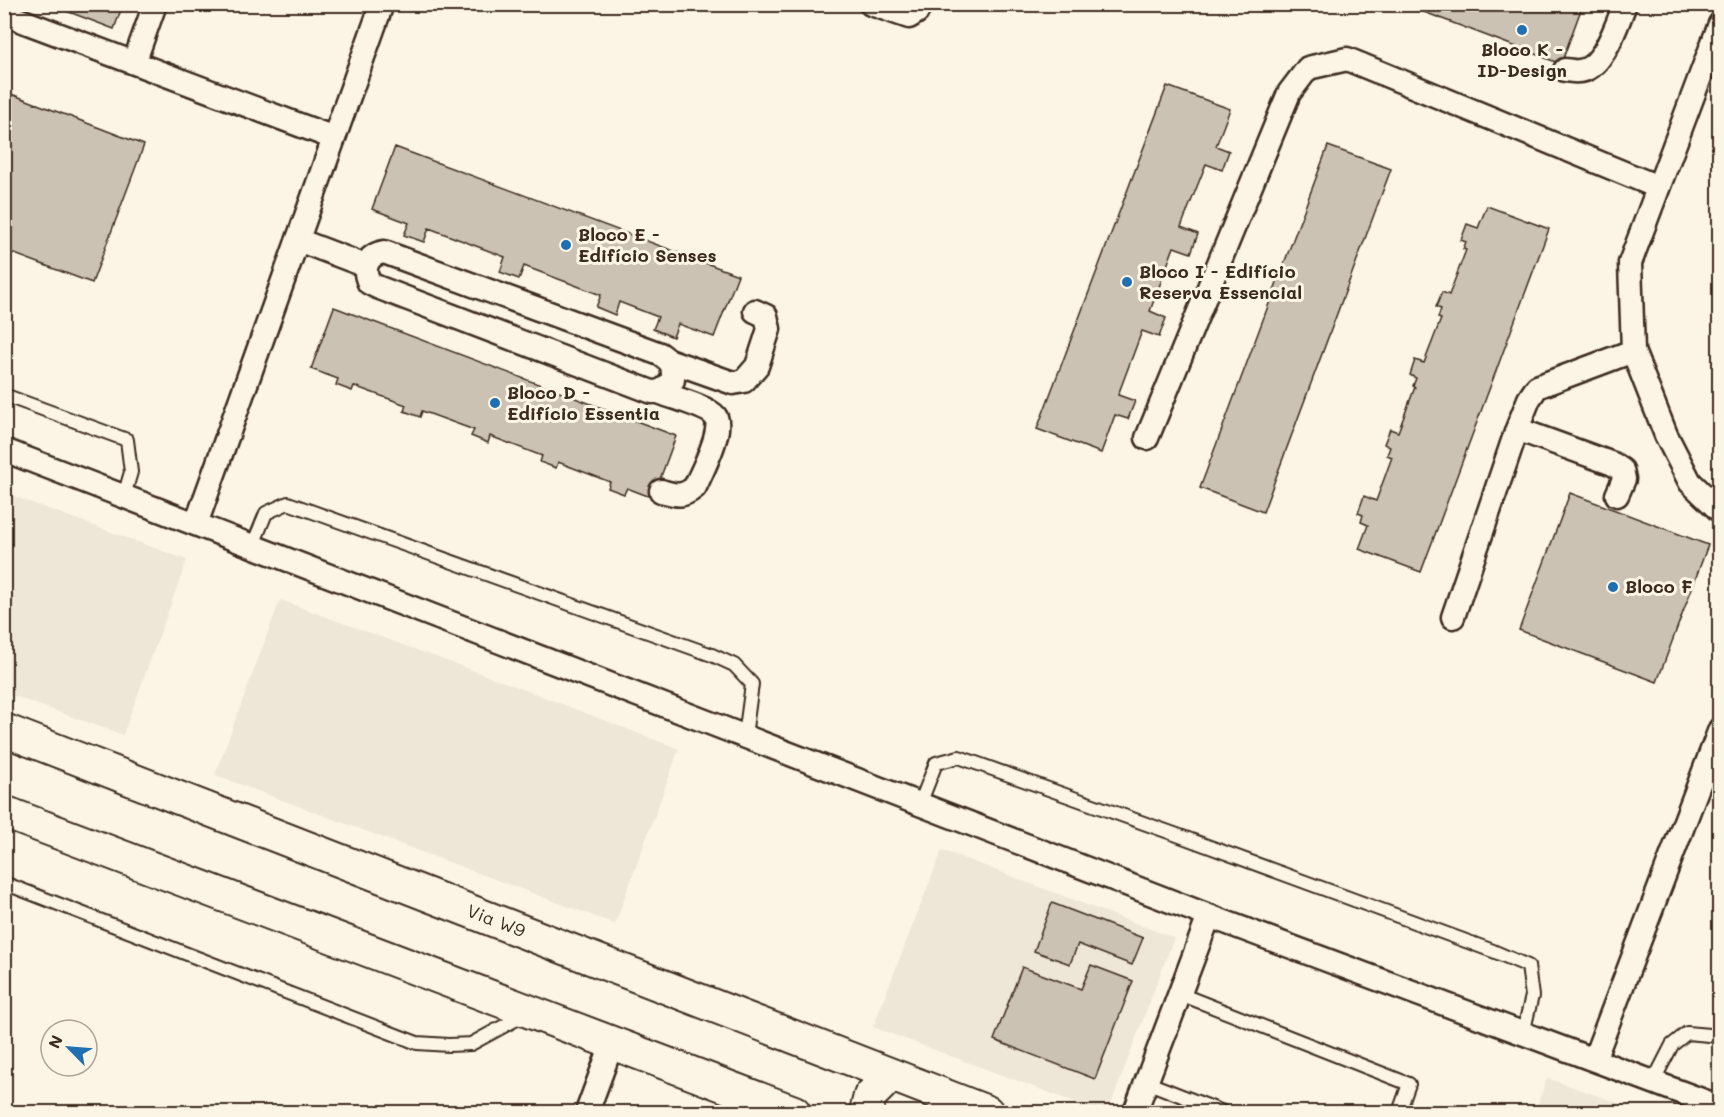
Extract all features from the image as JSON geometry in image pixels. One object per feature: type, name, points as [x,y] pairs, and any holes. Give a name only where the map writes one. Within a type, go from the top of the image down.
[{"type":"street","points":[[134,63],[155,4]]},
{"type":"street","points":[[196,524],[382,4]]},
{"type":"street","points":[[872,4],[909,17],[917,12],[920,4]]},
{"type":"street","points":[[1564,70],[1581,72],[1596,63],[1610,42],[1625,4]]},
{"type":"street","points":[[4,14],[334,138]]},
{"type":"street","points":[[1719,24],[1630,262],[1632,351],[1666,435],[1690,482],[1719,511]]},
{"type":"street","points":[[1147,438],[1289,93],[1308,68],[1347,59],[1658,187]]},
{"type":"street","points":[[298,240],[366,266]]},
{"type":"street","points":[[384,252],[660,354],[668,360],[673,366],[673,380],[665,390],[652,392],[377,287],[369,283],[365,276],[366,266],[370,258],[384,252]]},
{"type":"street","points":[[668,360],[733,383],[744,381],[757,366],[769,329],[766,316],[755,311]]},
{"type":"street","points":[[1453,617],[1529,399],[1538,387],[1632,351]]},
{"type":"street","points":[[658,392],[705,409],[714,414],[718,421],[718,431],[695,487],[687,493],[677,495],[661,491]]},
{"type":"street","points":[[1517,429],[1613,464],[1622,470],[1624,478],[1617,495]]},
{"type":"street","points":[[4,450],[1209,916],[1719,1107]]},
{"type":"street","points":[[1594,1060],[1719,729]]},
{"type":"street","name":"Via W9","points":[[4,730],[987,1113]]},
{"type":"street","points":[[4,812],[791,1112]]},
{"type":"street","points":[[1135,1113],[1209,916]]},
{"type":"street","points":[[586,1113],[612,1044]]},
{"type":"street","points":[[866,1113],[870,1096],[891,1075]]},
{"type":"lane","points":[[4,395],[127,440],[132,472],[124,496]]},
{"type":"lane","points":[[253,545],[266,513],[288,503],[712,655],[734,665],[752,684],[745,736]]},
{"type":"lane","points":[[920,804],[936,763],[959,757],[1493,951],[1528,966],[1532,996],[1522,1033]]},
{"type":"lane","points":[[4,883],[417,1043],[449,1046],[471,1044],[530,1012]]},
{"type":"lane","points":[[1180,994],[1409,1084],[1399,1113]]},
{"type":"lane","points":[[1653,1082],[1672,1046],[1687,1034],[1719,1036]]},
{"type":"lane","points":[[1146,1082],[1223,1113]]},
{"type":"shaded area","points":[[5,493],[187,560],[123,735],[5,693]]},
{"type":"shaded area","points":[[280,600],[679,749],[615,924],[215,775]]},
{"type":"shaded area","points":[[942,850],[1174,938],[1108,1112],[1101,1112],[873,1027]]},
{"type":"shaded area","points":[[1547,1078],[1627,1106],[1644,1112],[1535,1112]]},
{"type":"building","points":[[48,4],[123,4],[114,29]]},
{"type":"building","name":"Bloco K - ID-Design","points":[[1403,4],[1583,4],[1561,64]]},
{"type":"building","name":"Bloco I - Edifício Reserva Essencial","points":[[1167,86],[1230,109],[1216,146],[1229,151],[1222,170],[1206,164],[1181,227],[1198,234],[1191,253],[1174,247],[1150,311],[1166,318],[1159,337],[1142,331],[1118,395],[1135,401],[1128,419],[1115,415],[1101,453],[1037,429]]},
{"type":"building","points":[[6,92],[144,145],[92,283],[4,250]]},
{"type":"building","points":[[1328,146],[1391,169],[1263,512],[1200,488]]},
{"type":"building","name":"Bloco E - Edifício Senses","points":[[395,147],[738,275],[714,337],[678,324],[673,337],[653,329],[658,317],[619,302],[615,315],[596,307],[601,295],[524,266],[519,279],[500,272],[505,257],[429,228],[424,242],[404,235],[409,223],[372,209]]},
{"type":"building","points":[[1487,206],[1549,229],[1421,572],[1359,549],[1368,525],[1361,522],[1363,515],[1358,513],[1364,496],[1376,501],[1392,457],[1387,455],[1390,447],[1384,444],[1390,429],[1398,432],[1415,387],[1413,386],[1416,378],[1410,375],[1415,360],[1424,363],[1441,319],[1438,318],[1441,309],[1436,307],[1442,292],[1449,295],[1466,250],[1463,249],[1466,242],[1461,240],[1467,224],[1478,228]]},
{"type":"building","name":"Bloco D - Edifício Essentia","points":[[334,307],[676,436],[653,498],[627,488],[624,494],[608,488],[610,482],[558,462],[556,468],[540,462],[542,456],[490,436],[488,443],[471,436],[474,430],[422,411],[420,417],[404,411],[406,405],[354,386],[352,391],[336,385],[338,379],[311,369]]},
{"type":"building","name":"Bloco F","points":[[1570,493],[1708,545],[1657,682],[1519,630]]},
{"type":"building","points":[[1052,903],[1143,938],[1132,965],[1078,944],[1070,964],[1034,951]]},
{"type":"building","points":[[1091,965],[1133,981],[1095,1079],[994,1040],[1022,967],[1081,989]]},
{"type":"place","name":"Bloco K - ID-Design","points":[[1522,30]]},
{"type":"place","name":"Bloco E - Edifício Senses","points":[[566,245]]},
{"type":"place","name":"Bloco I - Edifício Reserva Essencial","points":[[1127,282]]},
{"type":"place","name":"Bloco D - Edifício Essentia","points":[[495,403]]},
{"type":"place","name":"Bloco F","points":[[1613,587]]}]
